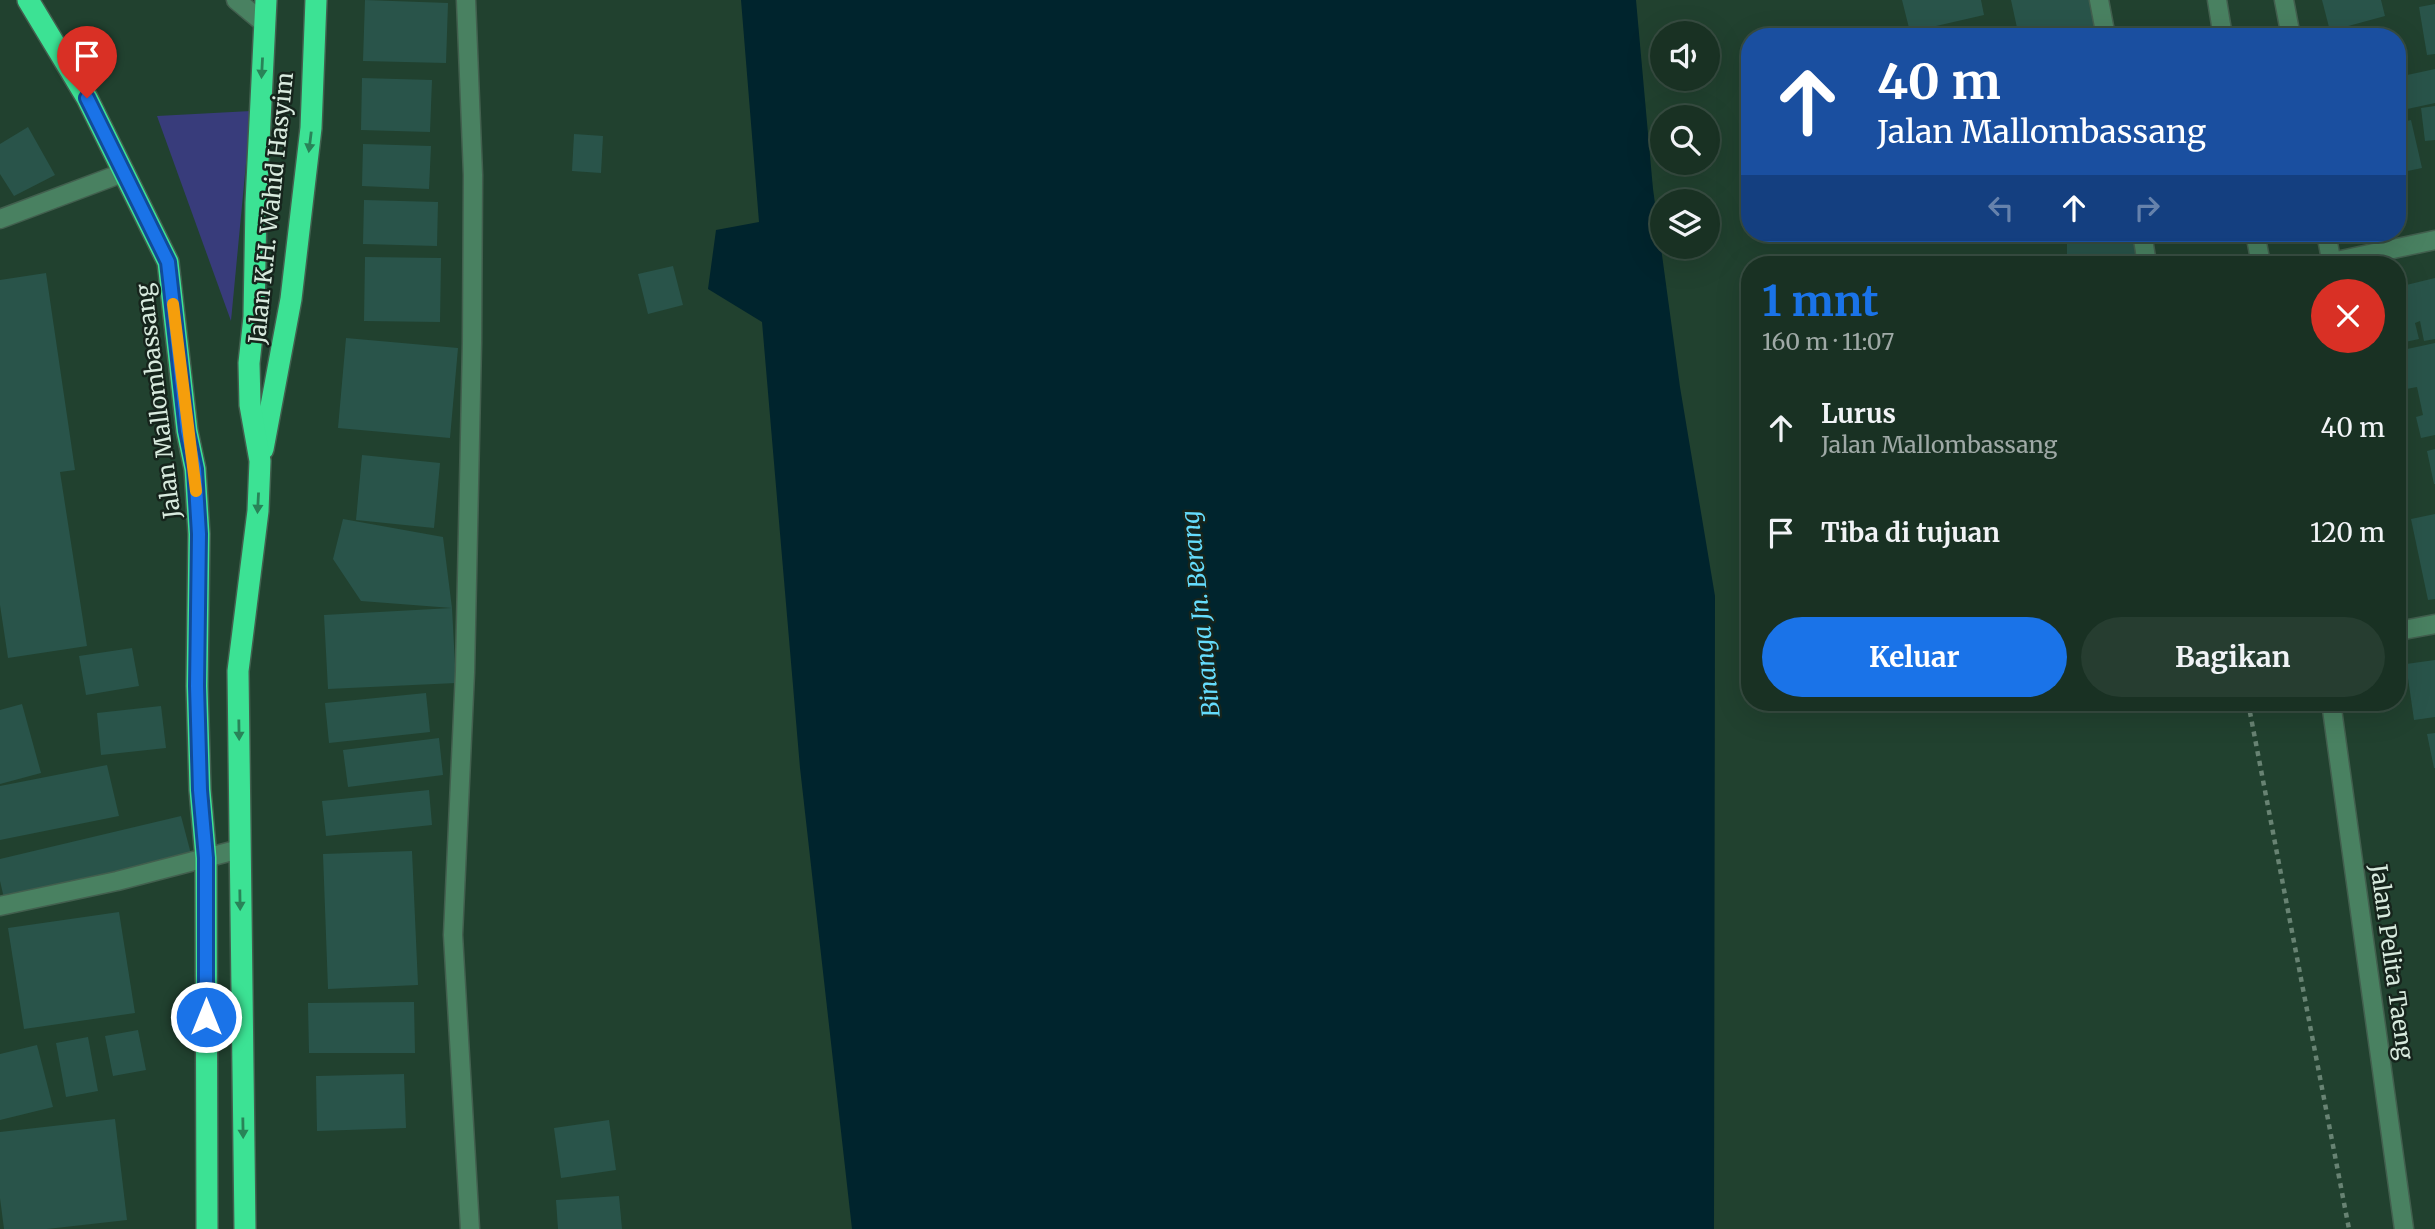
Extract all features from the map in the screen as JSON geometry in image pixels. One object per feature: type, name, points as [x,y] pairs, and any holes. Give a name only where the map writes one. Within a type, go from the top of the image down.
[{"type":"highway","name":"Jalan Mallombassang","points":[[28,0],[87,98],[168,262],[187,431],[195,469],[199,534],[197,686],[200,790],[206,858],[207,1229]]},
{"type":"highway","name":"Jalan K.H. Wahid Hasyim","points":[[260,461],[250,405],[250,363],[266,0]]},
{"type":"highway","name":"Jalan K.H. Wahid Hasyim","points":[[260,461],[291,299],[311,128],[316,0]]},
{"type":"highway","points":[[244,1229],[238,671],[258,511],[260,461]]},
{"type":"street","points":[[236,0],[265,24]]},
{"type":"street","points":[[467,0],[473,175],[471,356],[465,672],[453,935],[470,1229]]},
{"type":"street","points":[[2099,0],[2104,28]]},
{"type":"street","points":[[2217,0],[2222,28]]},
{"type":"street","points":[[2284,0],[2289,28]]},
{"type":"street","points":[[0,219],[125,172]]},
{"type":"street","points":[[2363,256],[2435,240]]},
{"type":"street","points":[[2406,625],[2435,624]]},
{"type":"street","name":"Jalan Pelita Taeng","points":[[2332,711],[2404,1229]]},
{"type":"street","points":[[0,906],[117,881],[240,849]]},
{"type":"path","points":[[2250,711],[2350,1229]]},
{"type":"shaded area","points":[[251,111],[231,321],[157,116]]},
{"type":"water","name":"Binanga Jn. Berang","points":[[741,0],[1636,0],[1653,189],[1650,189],[1650,259],[1663,259],[1680,387],[1715,596],[1714,1229],[852,1229],[800,768],[762,322],[708,289],[716,230],[759,222]]},
{"type":"building","points":[[365,0],[448,3],[446,63],[363,61]]},
{"type":"building","points":[[1902,0],[1981,0],[1984,15],[1927,28],[1909,28]]},
{"type":"building","points":[[2011,0],[2097,0],[2103,28],[2017,28]]},
{"type":"building","points":[[2322,0],[2381,0],[2385,16],[2341,28],[2329,28]]},
{"type":"building","points":[[2435,4],[2435,54],[2427,55],[2419,7]]},
{"type":"building","points":[[2435,69],[2435,103],[2406,109],[2406,75]]},
{"type":"building","points":[[362,78],[432,80],[430,132],[361,130]]},
{"type":"building","points":[[2435,106],[2435,140],[2425,141],[2421,108]]},
{"type":"building","points":[[2411,120],[2422,168],[2406,171],[2406,121]]},
{"type":"building","points":[[28,127],[55,175],[14,196],[0,174],[0,144]]},
{"type":"building","points":[[574,134],[603,136],[601,173],[572,171]]},
{"type":"building","points":[[363,144],[431,146],[429,189],[362,186]]},
{"type":"building","points":[[364,200],[438,202],[437,246],[363,244]]},
{"type":"building","points":[[2067,243],[2142,243],[2142,256],[2067,256]]},
{"type":"building","points":[[365,257],[441,258],[440,322],[364,321]]},
{"type":"building","points":[[673,266],[683,305],[648,314],[638,274]]},
{"type":"building","points":[[46,273],[75,470],[60,472],[87,646],[8,658],[0,605],[0,280]]},
{"type":"building","points":[[2435,278],[2435,339],[2424,341],[2420,321],[2415,323],[2419,339],[2406,342],[2406,285]]},
{"type":"building","points":[[346,338],[458,348],[450,438],[338,428]]},
{"type":"building","points":[[2435,343],[2435,435],[2421,438],[2416,417],[2423,415],[2417,387],[2406,389],[2406,349]]},
{"type":"building","points":[[2435,449],[2435,484],[2434,484],[2427,451]]},
{"type":"building","points":[[362,455],[440,463],[434,528],[356,520]]},
{"type":"building","points":[[2435,514],[2435,599],[2428,600],[2411,519]]},
{"type":"building","points":[[343,519],[443,537],[452,608],[361,601],[333,559]]},
{"type":"building","points":[[452,608],[456,683],[328,689],[324,615]]},
{"type":"building","points":[[132,648],[139,686],[86,695],[79,656]]},
{"type":"building","points":[[2435,660],[2435,717],[2414,720],[2406,664]]},
{"type":"building","points":[[426,693],[430,732],[329,743],[325,703]]},
{"type":"building","points":[[22,704],[41,773],[0,784],[0,710]]},
{"type":"building","points":[[161,706],[166,748],[101,755],[97,713]]},
{"type":"building","points":[[2435,733],[2435,768],[2434,768],[2427,734]]},
{"type":"building","points":[[439,738],[443,775],[348,787],[343,750]]},
{"type":"building","points":[[107,765],[119,816],[0,840],[0,786]]},
{"type":"building","points":[[429,790],[432,825],[326,836],[322,801]]},
{"type":"building","points":[[181,816],[191,854],[4,898],[0,881],[0,859]]},
{"type":"building","points":[[412,851],[418,985],[328,989],[323,854]]},
{"type":"building","points":[[119,912],[135,1013],[24,1029],[8,928]]},
{"type":"building","points":[[414,1002],[415,1053],[309,1053],[308,1003]]},
{"type":"building","points":[[138,1030],[146,1070],[113,1076],[105,1036]]},
{"type":"building","points":[[88,1037],[98,1091],[66,1097],[56,1043]]},
{"type":"building","points":[[37,1045],[53,1107],[0,1120],[0,1054]]},
{"type":"building","points":[[404,1074],[406,1128],[317,1131],[316,1076]]},
{"type":"building","points":[[115,1119],[127,1220],[47,1229],[4,1229],[0,1198],[0,1132]]},
{"type":"building","points":[[609,1120],[616,1170],[561,1178],[554,1128]]},
{"type":"building","points":[[619,1196],[622,1229],[558,1229],[556,1200]]},
{"type":"slow traffic","points":[[173,304],[196,491]]},
{"type":"route","points":[[87,98],[168,262],[187,431],[195,469],[199,534],[197,686],[200,790],[206,858],[206,1017]]}]
